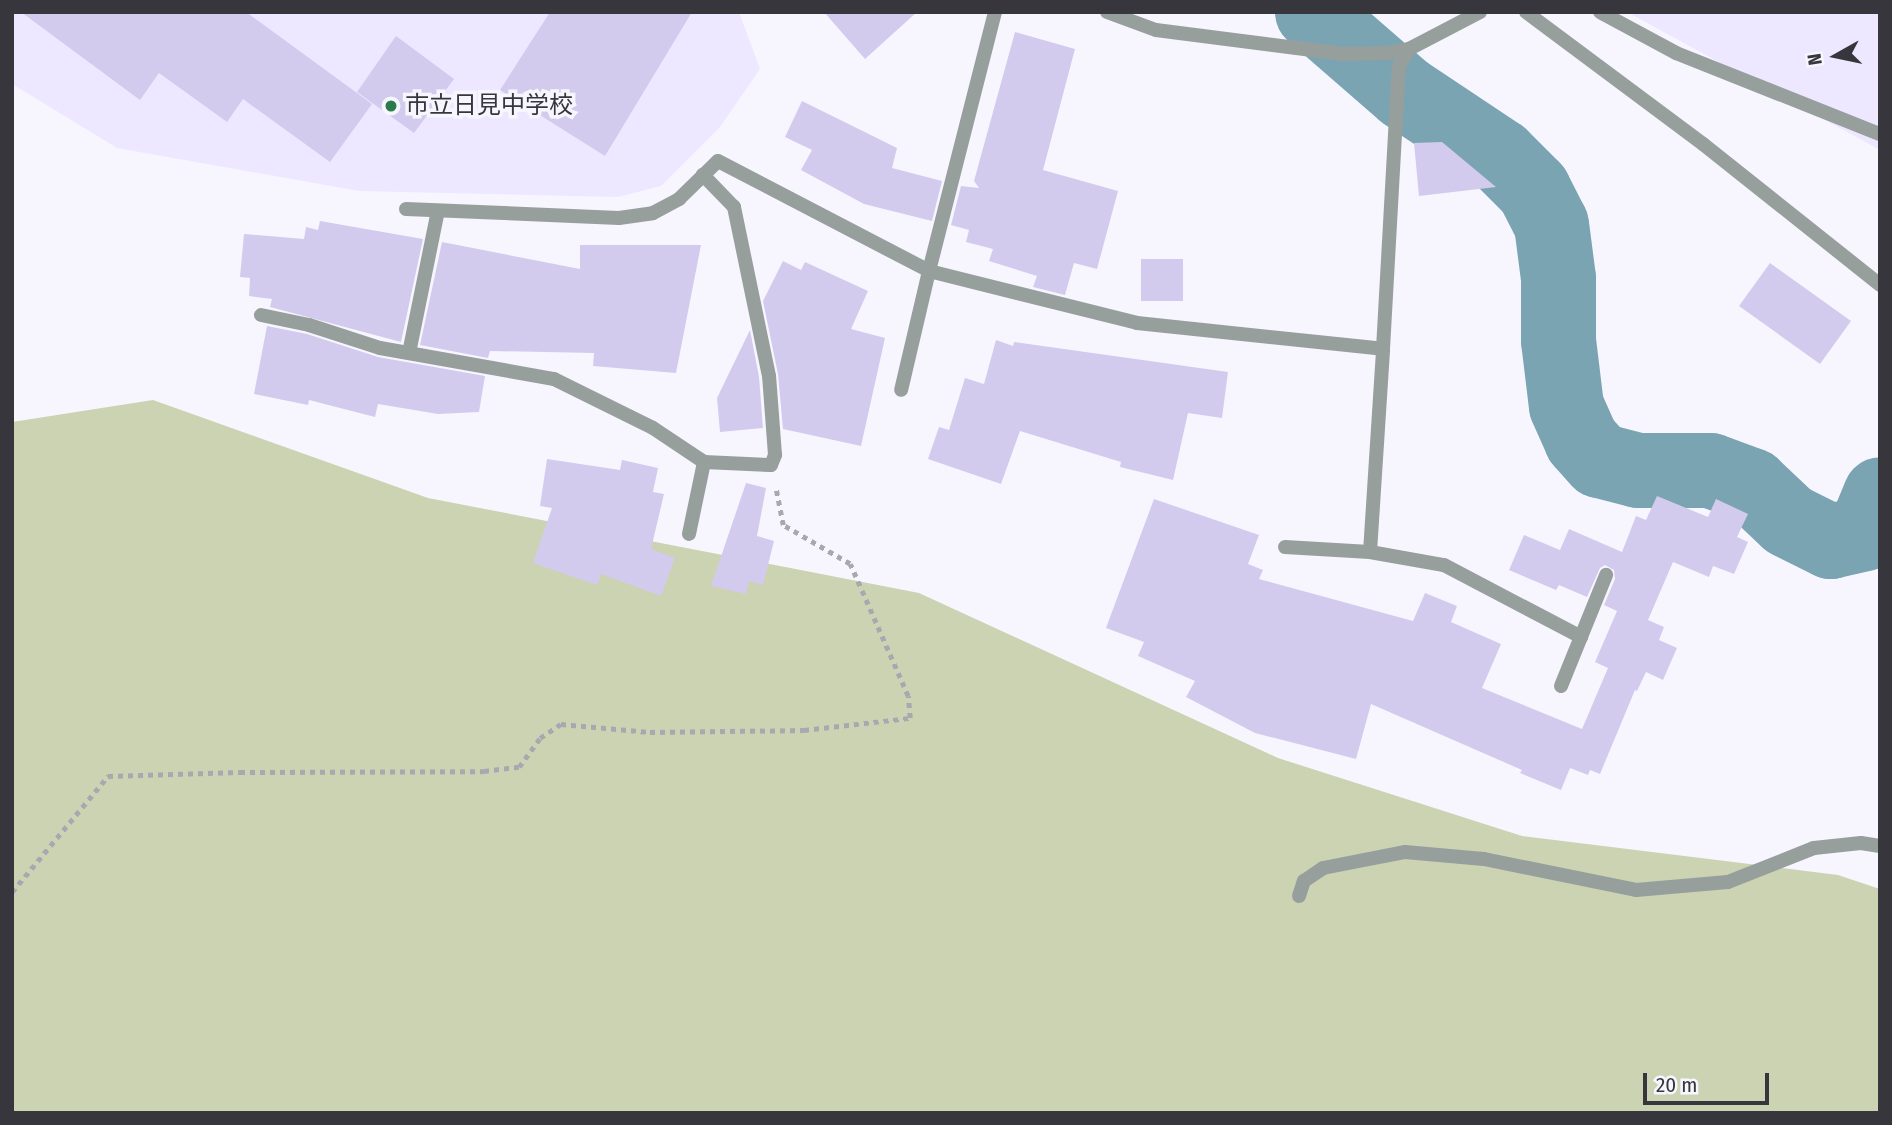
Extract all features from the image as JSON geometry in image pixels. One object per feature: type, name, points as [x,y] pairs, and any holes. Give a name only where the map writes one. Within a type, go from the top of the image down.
[{"type":"street","points":[[901,390],[995,12]]},
{"type":"street","points":[[1107,12],[1156,30],[1343,54],[1390,53],[1409,48],[1479,12]]},
{"type":"street","points":[[1526,12],[1703,144],[1880,285]]},
{"type":"street","points":[[1600,12],[1676,53],[1880,134]]},
{"type":"street","points":[[1370,552],[1399,66],[1409,48]]},
{"type":"street","points":[[406,209],[620,219],[653,213],[679,199],[718,161],[929,271],[1137,323],[1383,349]]},
{"type":"street","points":[[261,315],[380,348],[554,379],[653,428],[704,462],[771,466],[775,455],[769,376],[734,207],[703,175]]},
{"type":"street","points":[[409,352],[438,211]]},
{"type":"street","points":[[689,534],[704,462]]},
{"type":"street","points":[[1285,547],[1370,552],[1444,565],[1581,637]]},
{"type":"street","points":[[1561,686],[1605,575]]},
{"type":"street","points":[[1300,896],[1304,881],[1323,868],[1405,852],[1484,859],[1636,890],[1728,882],[1814,848],[1861,843],[1880,846]]},
{"type":"path","points":[[12,892],[107,776],[484,771],[519,767],[540,738],[561,724],[650,732],[804,730],[910,718],[908,696],[850,564],[783,525],[771,466]]},
{"type":"shaded area","name":"市立日見中学校","points":[[12,12],[739,12],[760,69],[720,127],[661,186],[618,197],[359,191],[117,148],[12,84]]},
{"type":"shaded area","points":[[1627,12],[1880,12],[1880,150]]},
{"type":"green space","points":[[153,400],[428,498],[919,593],[1278,758],[1522,836],[1838,875],[1880,889],[1880,1113],[12,1113],[12,422]]},
{"type":"building","points":[[21,12],[246,12],[372,104],[330,162],[243,99],[227,122],[159,73],[140,100]]},
{"type":"building","points":[[550,12],[692,12],[605,156],[500,90]]},
{"type":"building","points":[[824,12],[917,12],[865,59]]},
{"type":"building","points":[[1015,32],[1075,49],[1043,170],[1118,191],[1097,269],[1074,263],[1065,295],[1033,287],[1037,276],[989,261],[993,249],[966,242],[969,230],[951,225],[961,186],[979,188],[974,181]]},
{"type":"building","points":[[396,36],[454,79],[414,133],[357,92]]},
{"type":"building","points":[[802,101],[897,148],[892,168],[942,181],[932,221],[864,204],[801,170],[812,150],[785,137]]},
{"type":"building","points":[[1442,142],[1496,187],[1419,196],[1414,143]]},
{"type":"building","points":[[320,221],[423,239],[401,342],[270,307],[272,299],[249,296],[250,278],[240,277],[244,234],[304,239],[306,227],[318,230]]},
{"type":"building","points":[[442,242],[580,269],[580,245],[701,245],[676,373],[593,366],[594,353],[490,351],[488,358],[420,345]]},
{"type":"building","points":[[1141,259],[1183,259],[1183,301],[1141,301]]},
{"type":"building","points":[[783,261],[801,270],[805,262],[868,291],[851,329],[885,338],[861,446],[783,429],[778,374],[763,301]]},
{"type":"building","points":[[1770,263],[1851,321],[1820,364],[1739,306]]},
{"type":"building","points":[[267,326],[307,334],[378,357],[485,376],[479,412],[438,414],[378,404],[375,417],[309,400],[308,405],[254,394]]},
{"type":"building","points":[[750,330],[759,377],[763,428],[720,432],[717,398]]},
{"type":"building","points":[[996,340],[1013,346],[1014,342],[1228,372],[1222,418],[1188,413],[1173,480],[1120,467],[1121,462],[1020,431],[1001,484],[928,459],[939,427],[949,430],[965,378],[984,384]]},
{"type":"building","points":[[547,459],[620,470],[622,460],[658,468],[653,492],[664,494],[651,549],[675,558],[661,596],[601,574],[597,585],[533,563],[552,508],[540,506]]},
{"type":"building","points":[[746,483],[766,488],[757,536],[774,541],[763,585],[749,581],[746,594],[711,586]]},
{"type":"building","points":[[1657,496],[1708,517],[1716,499],[1748,514],[1737,537],[1748,542],[1734,574],[1713,566],[1709,577],[1673,562],[1648,620],[1664,627],[1659,640],[1677,648],[1663,680],[1646,672],[1637,691],[1635,690],[1600,774],[1590,770],[1588,775],[1570,768],[1561,790],[1520,773],[1522,770],[1371,704],[1356,759],[1255,733],[1186,697],[1195,681],[1138,656],[1144,642],[1106,628],[1154,499],[1259,535],[1248,564],[1263,570],[1259,579],[1413,621],[1425,593],[1457,606],[1451,622],[1501,644],[1482,688],[1582,729],[1608,668],[1595,662],[1617,611],[1604,605],[1615,579],[1614,570],[1605,565],[1600,568],[1587,597],[1559,585],[1556,590],[1509,570],[1524,535],[1560,550],[1569,529],[1622,552],[1636,516],[1646,520]]},
{"type":"waterway","points":[[1312,12],[1404,92],[1500,156],[1533,189],[1551,224],[1558,278],[1558,340],[1566,406],[1581,440],[1599,460],[1638,470],[1710,470],[1751,485],[1788,520],[1830,541],[1864,533],[1880,494]]},
{"type":"waterway","points":[[1830,541],[1880,553]]},
{"type":"place","name":"市立日見中学校","points":[[391,106]]}]
